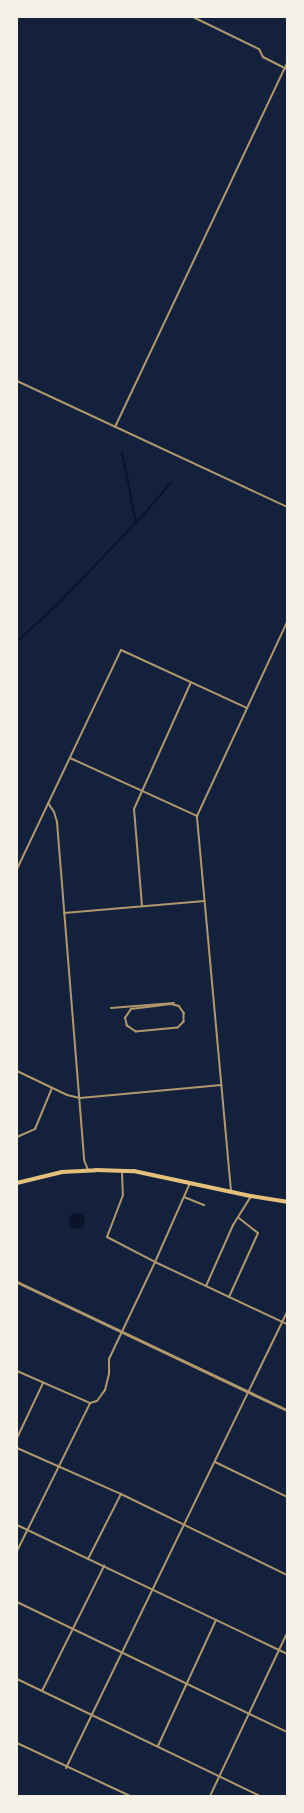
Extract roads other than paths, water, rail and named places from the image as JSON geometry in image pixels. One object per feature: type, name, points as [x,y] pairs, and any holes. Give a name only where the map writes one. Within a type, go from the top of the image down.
[{"type":"main road","points":[[17,1182],[62,1172],[122,1170],[145,1173],[251,1196],[287,1202]]},
{"type":"street","points":[[193,17],[259,49],[264,56],[286,68]]},
{"type":"street","points":[[115,427],[286,68],[287,63]]},
{"type":"street","points":[[17,381],[287,507]]},
{"type":"street","points":[[231,1191],[197,816],[287,622]]},
{"type":"street","points":[[17,869],[121,650],[247,708]]},
{"type":"street","points":[[142,906],[134,809],[191,682]]},
{"type":"street","points":[[70,758],[197,816]]},
{"type":"street","points":[[48,803],[54,812],[56,822],[84,1160],[88,1170]]},
{"type":"street","points":[[64,913],[204,901]]},
{"type":"street","points":[[110,1008],[172,1004],[179,1006],[184,1013],[184,1022],[178,1028],[139,1032],[131,1030],[127,1026],[125,1018],[131,1009],[172,1004]]},
{"type":"street","points":[[17,1071],[71,1097],[80,1098],[221,1085]]},
{"type":"street","points":[[17,1138],[35,1130],[52,1088]]},
{"type":"street","points":[[122,1170],[123,1195],[107,1236],[156,1262],[287,1324]]},
{"type":"street","points":[[17,1551],[90,1403],[97,1400],[105,1390],[109,1374],[109,1359],[156,1262],[190,1182]]},
{"type":"street","points":[[206,1286],[233,1225],[239,1218],[251,1196]]},
{"type":"street","points":[[184,1197],[204,1205]]},
{"type":"street","points":[[229,1296],[258,1233],[239,1218]]},
{"type":"street","points":[[17,1282],[287,1410]]},
{"type":"street","points":[[66,1768],[287,1312]]},
{"type":"street","points":[[17,1371],[90,1403]]},
{"type":"street","points":[[17,1438],[43,1383]]},
{"type":"street","points":[[17,1448],[121,1494],[287,1575]]},
{"type":"street","points":[[215,1462],[287,1497]]},
{"type":"street","points":[[88,1559],[121,1494]]},
{"type":"street","points":[[17,1525],[287,1654]]},
{"type":"street","points":[[42,1691],[104,1566]]},
{"type":"street","points":[[17,1602],[287,1732]]},
{"type":"street","points":[[158,1747],[216,1620]]},
{"type":"street","points":[[210,1796],[287,1633]]},
{"type":"street","points":[[17,1679],[260,1796]]},
{"type":"street","points":[[17,1743],[66,1768],[130,1796]]},
{"type":"water","points":[[77,1213],[83,1215],[85,1221],[83,1227],[77,1229],[71,1227],[69,1221],[71,1215]]},
{"type":"waterway","points":[[20,639],[57,605],[136,523],[122,452]]},
{"type":"waterway","points":[[137,522],[171,483]]}]
